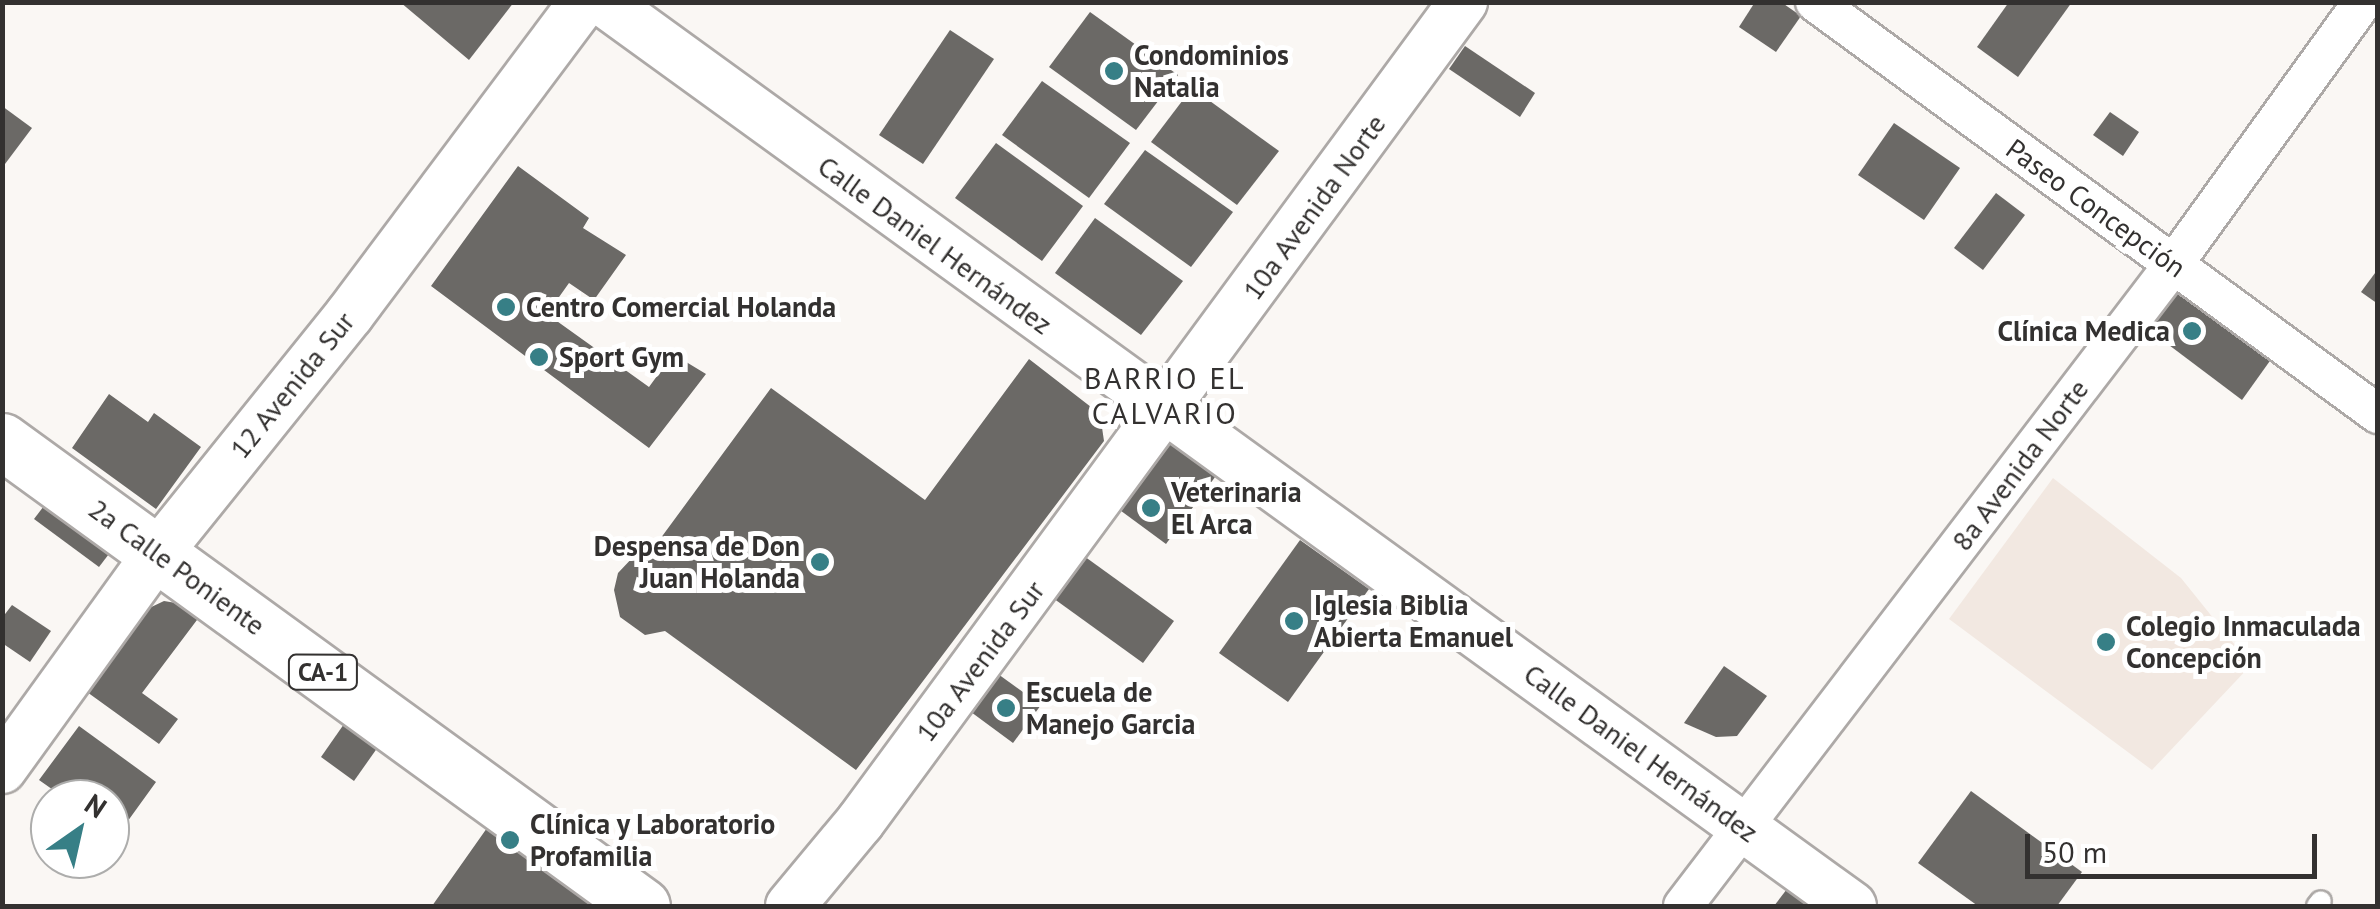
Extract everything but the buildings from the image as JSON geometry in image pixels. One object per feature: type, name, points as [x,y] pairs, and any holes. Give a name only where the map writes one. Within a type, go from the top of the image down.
[{"type":"main road","name":"2a Calle Poniente","points":[[2,441],[642,906]]},
{"type":"street","name":"12 Avenida Sur","points":[[2,769],[157,554],[350,314],[584,2]]},
{"type":"street","name":"Calle Daniel Hernández","points":[[604,2],[1852,906]]},
{"type":"street","name":"10a Avenida Norte","points":[[1165,412],[1463,2]]},
{"type":"street","name":"Paseo Concepción","points":[[1815,2],[2378,414]]},
{"type":"street","name":"8a Avenida Norte","points":[[1683,906],[2173,264],[2363,2]]},
{"type":"street","name":"10a Avenida Sur","points":[[790,906],[1165,412]]},
{"type":"shaded area","name":"Colegio Inmaculada Concepción","points":[[2053,478],[2181,578],[2251,665],[2152,770],[1949,619]]},
{"type":"place","name":"Condominios Natalia","points":[[1114,71]]},
{"type":"place","name":"Centro Comercial Holanda","points":[[506,307]]},
{"type":"place","name":"Clínica Medica","points":[[2192,331]]},
{"type":"place","name":"Sport Gym","points":[[539,357]]},
{"type":"place","name":"Veterinaria El Arca","points":[[1151,508]]},
{"type":"place","name":"Despensa de Don Juan Holanda","points":[[820,562]]},
{"type":"place","name":"Iglesia Biblia Abierta Emanuel","points":[[1294,621]]},
{"type":"place","name":"Colegio Inmaculada Concepción","points":[[2106,642]]},
{"type":"place","name":"Escuela de Manejo Garcia","points":[[1006,708]]},
{"type":"place","name":"Clínica y Laboratorio Profamilia","points":[[510,840]]},
{"type":"district","name":"BARRIO EL CALVARIO","points":[[1165,395]]}]
